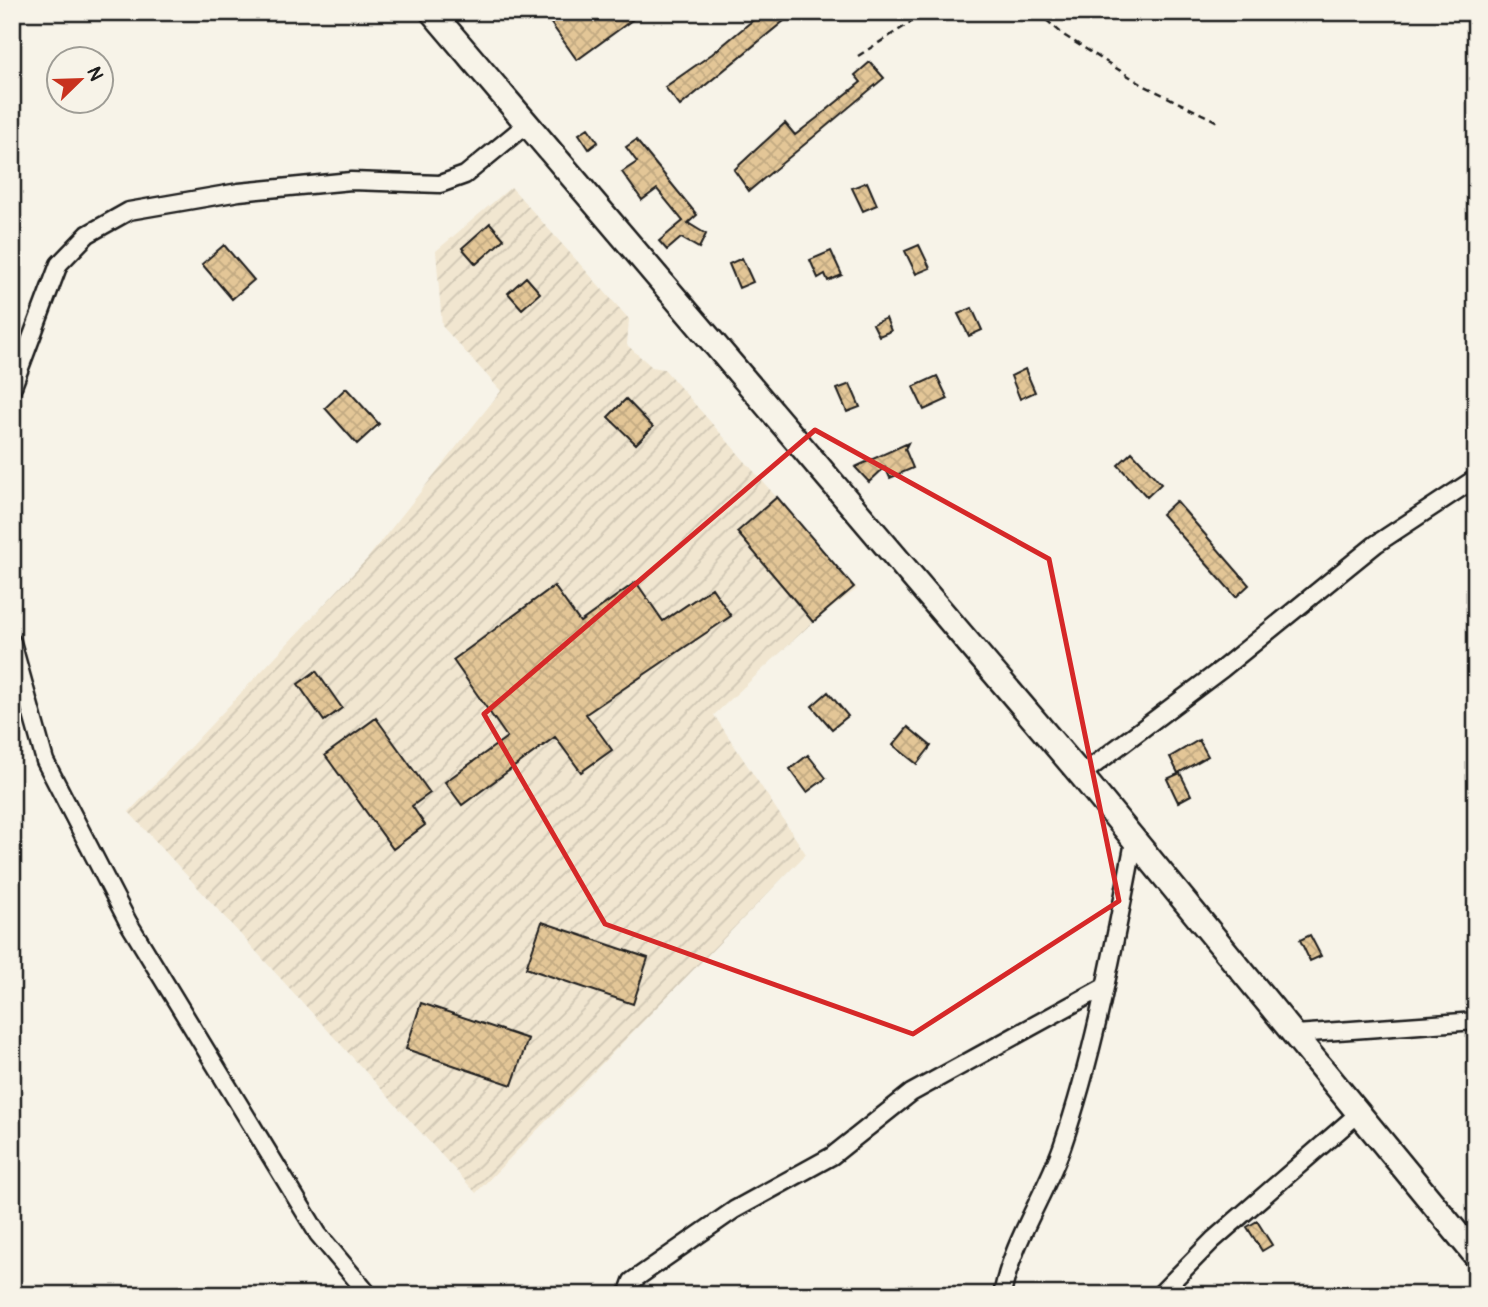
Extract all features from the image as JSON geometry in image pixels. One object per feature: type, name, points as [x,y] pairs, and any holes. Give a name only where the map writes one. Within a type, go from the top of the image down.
[{"type":"main road","points":[[432,12],[1081,775],[1476,1256]]},
{"type":"street","points":[[12,389],[59,264],[88,234],[129,211],[239,192],[351,181],[440,184],[465,175],[527,124]]},
{"type":"street","points":[[1081,775],[1222,669],[1377,544],[1476,478]]},
{"type":"street","points":[[12,642],[45,761],[128,922],[318,1234],[369,1295]]},
{"type":"street","points":[[1002,1295],[1007,1266],[1061,1148],[1093,1041],[1135,842]]},
{"type":"street","points":[[627,1295],[632,1281],[734,1210],[832,1156],[911,1093],[1104,988]]},
{"type":"street","points":[[1296,1034],[1476,1021]]},
{"type":"street","points":[[1159,1295],[1213,1240],[1359,1113]]},
{"type":"path","points":[[858,56],[928,12]]},
{"type":"path","points":[[1037,12],[1065,36],[1143,85],[1220,123]]},
{"type":"path","points":[[1457,12],[1460,21]]},
{"type":"highlighted area","points":[[815,430],[1049,559],[1119,901],[913,1034],[605,924],[484,714]]},
{"type":"shaded area","points":[[511,187],[629,319],[627,345],[652,367],[664,369],[857,589],[813,622],[714,715],[806,854],[476,1193],[129,812],[367,559],[501,391],[442,326],[436,251]]},
{"type":"building","points":[[543,12],[643,12],[577,60]]},
{"type":"building","points":[[763,12],[779,12],[785,20],[680,106],[665,87],[712,54]]},
{"type":"building","points":[[870,62],[884,78],[749,191],[734,170],[785,123],[795,135],[817,118],[861,82],[855,75]]},
{"type":"building","points":[[588,128],[598,142],[589,149],[579,134]]},
{"type":"building","points":[[636,140],[697,215],[688,223],[706,234],[699,248],[681,238],[667,250],[659,241],[683,221],[657,189],[642,200],[622,172],[637,162],[626,147]]},
{"type":"building","points":[[867,182],[877,205],[863,211],[852,188]]},
{"type":"building","points":[[490,223],[504,239],[476,264],[462,248]]},
{"type":"building","points":[[224,245],[254,280],[232,299],[202,264]]},
{"type":"building","points":[[919,245],[930,268],[916,274],[905,251]]},
{"type":"building","points":[[831,251],[842,275],[828,281],[825,274],[818,278],[810,260]]},
{"type":"building","points":[[742,258],[753,282],[739,288],[729,264]]},
{"type":"building","points":[[526,277],[540,293],[522,309],[508,293]]},
{"type":"building","points":[[972,308],[982,330],[969,336],[958,314]]},
{"type":"building","points":[[886,318],[891,331],[879,336],[873,324]]},
{"type":"building","points":[[1025,369],[1035,392],[1020,399],[1011,376]]},
{"type":"building","points":[[937,376],[948,399],[924,410],[913,387]]},
{"type":"building","points":[[850,384],[860,407],[847,412],[837,389]]},
{"type":"building","points":[[346,388],[379,424],[357,444],[325,408]]},
{"type":"building","points":[[626,399],[653,427],[636,444],[608,417]]},
{"type":"building","points":[[908,443],[905,449],[913,468],[890,478],[885,467],[869,482],[855,467]]},
{"type":"building","points":[[1132,452],[1161,484],[1147,497],[1118,465]]},
{"type":"building","points":[[777,497],[854,587],[813,622],[737,532]]},
{"type":"building","points":[[1176,501],[1249,585],[1236,597],[1162,514]]},
{"type":"building","points":[[636,582],[663,621],[712,588],[731,616],[586,714],[612,750],[581,772],[555,737],[462,805],[445,782],[507,737],[453,660],[554,586],[580,622]]},
{"type":"building","points":[[316,671],[342,708],[324,721],[298,684]]},
{"type":"building","points":[[828,692],[848,716],[832,729],[812,706]]},
{"type":"building","points":[[376,718],[430,793],[412,806],[425,825],[393,849],[325,755]]},
{"type":"building","points":[[908,727],[931,746],[917,764],[893,745]]},
{"type":"building","points":[[1199,740],[1208,756],[1178,773],[1170,757]]},
{"type":"building","points":[[808,755],[826,778],[807,792],[790,769]]},
{"type":"building","points":[[1180,773],[1191,795],[1178,802],[1167,779]]},
{"type":"building","points":[[542,922],[648,958],[633,1004],[526,968]]},
{"type":"building","points":[[1310,935],[1321,956],[1310,961],[1300,940]]},
{"type":"building","points":[[421,1003],[528,1039],[512,1085],[406,1049]]},
{"type":"building","points":[[1257,1221],[1272,1245],[1262,1251],[1247,1227]]}]
